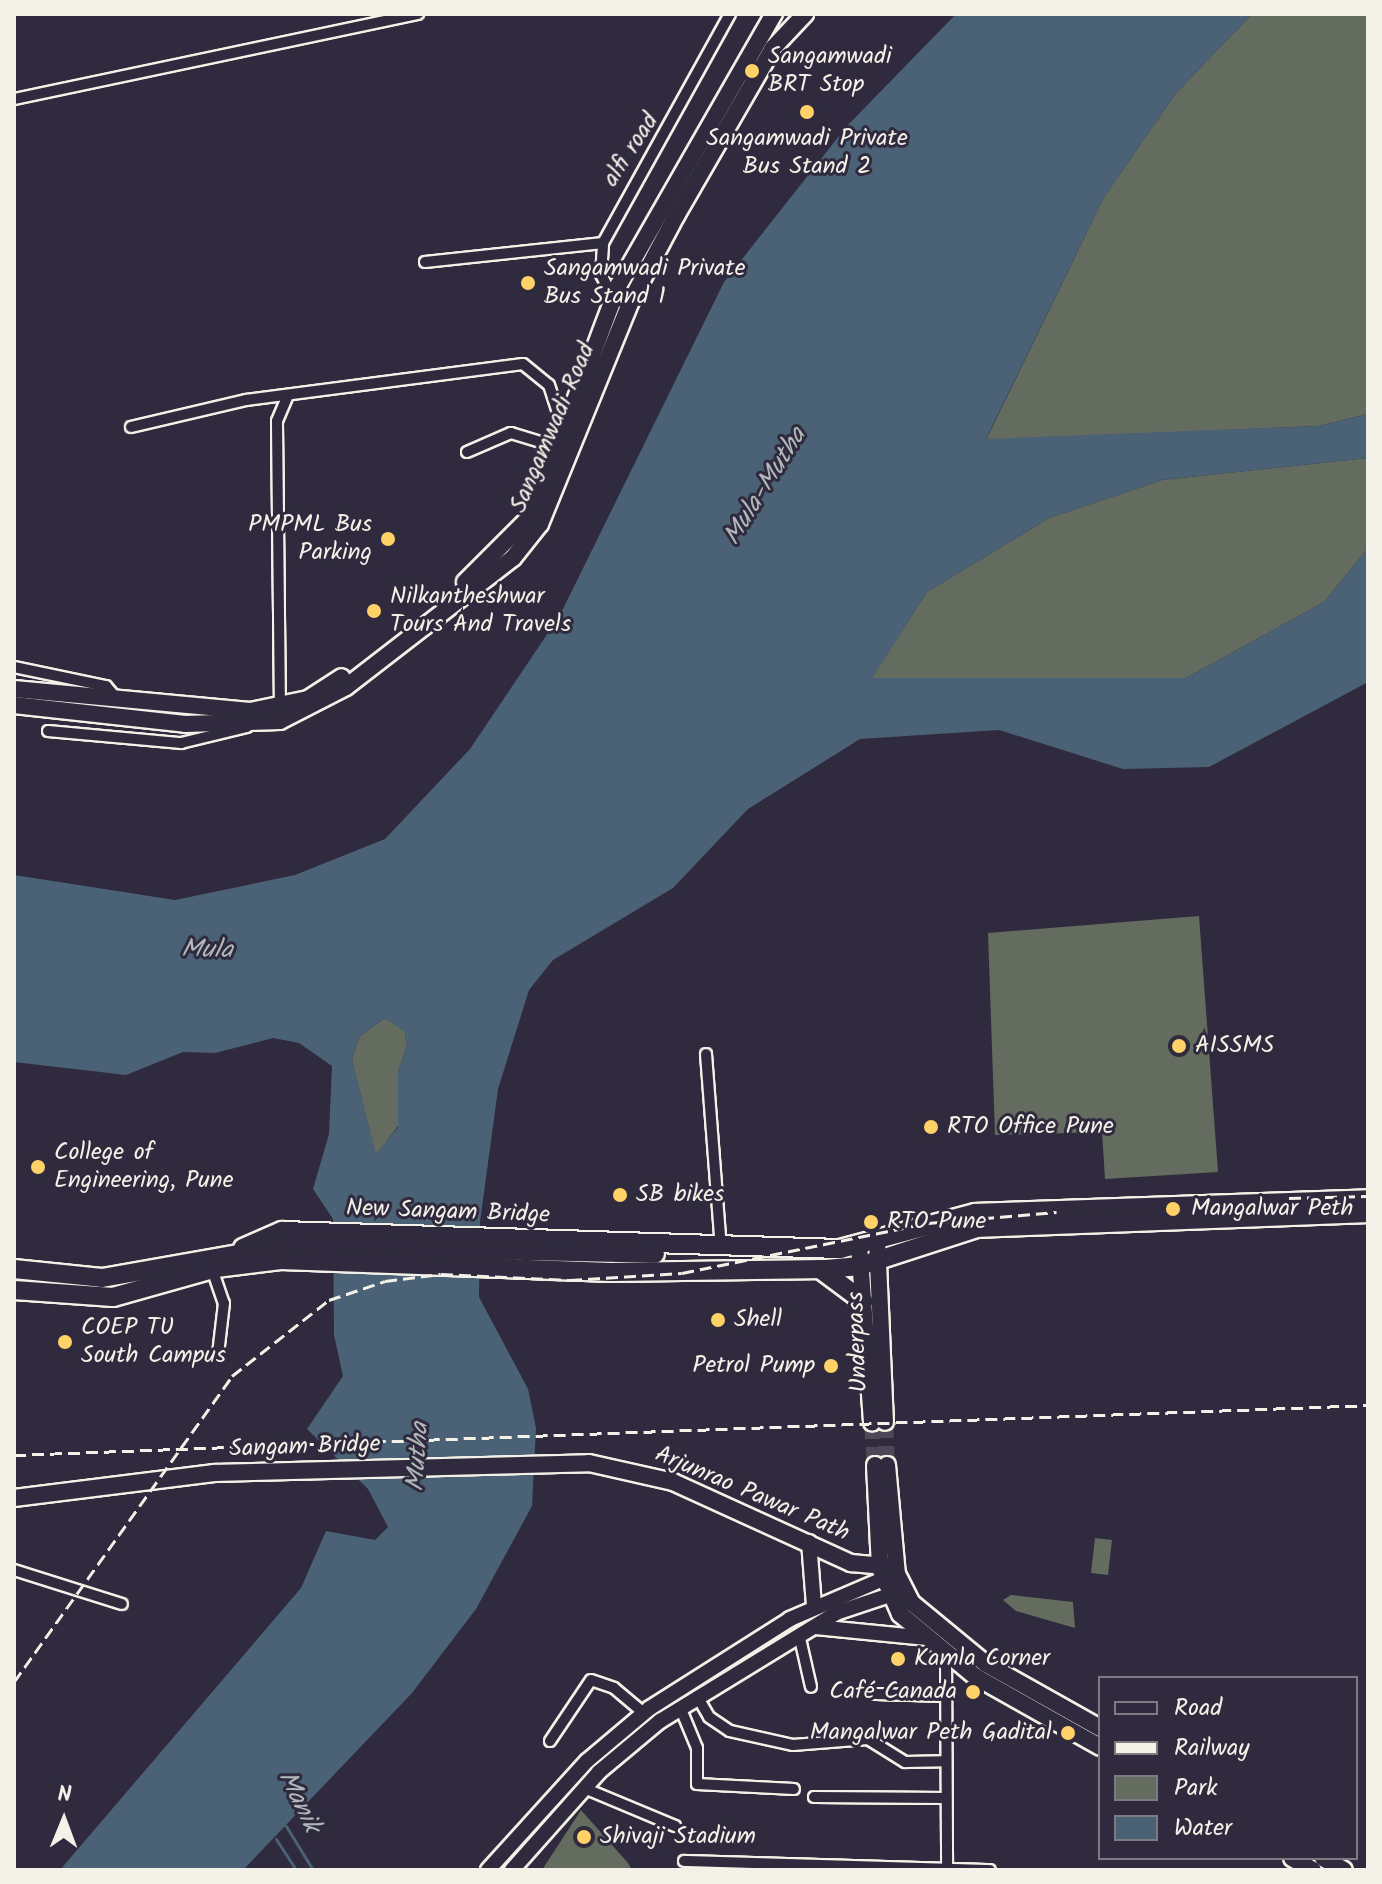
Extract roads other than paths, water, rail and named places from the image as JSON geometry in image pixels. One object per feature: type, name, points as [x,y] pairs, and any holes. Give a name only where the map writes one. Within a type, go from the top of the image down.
[{"type":"highway","points":[[612,1257],[646,1262],[819,1269],[869,1262],[977,1228],[1310,1207],[1368,1199]]},
{"type":"highway","points":[[14,1269],[102,1278],[243,1248],[282,1246],[612,1257],[868,1242],[975,1213],[1310,1207],[1368,1213]]},
{"type":"highway","points":[[14,1290],[113,1297],[282,1246]]},
{"type":"highway","name":"New Sangam Bridge","points":[[282,1246],[612,1257]]},
{"type":"highway","points":[[646,1262],[721,1249]]},
{"type":"highway","points":[[819,1269],[863,1301]]},
{"type":"main road","name":"Sangamwadi Road","points":[[280,714],[365,661],[512,542],[532,515],[613,297],[774,14]]},
{"type":"main road","name":"Sangamwadi Road","points":[[125,712],[253,718],[280,714],[346,687],[528,542],[629,306],[773,48],[805,14]]},
{"type":"main road","points":[[14,689],[125,712]]},
{"type":"main road","points":[[14,705],[125,712]]},
{"type":"main road","points":[[868,1242],[869,1262]]},
{"type":"main road","name":"Underpass","points":[[869,1262],[879,1422],[863,1301],[869,1262]]},
{"type":"main road","name":"Sangam Bridge","points":[[14,1498],[214,1473],[589,1463]]},
{"type":"main road","name":"Arjunrao Pawar Path","points":[[589,1463],[673,1482],[835,1555],[886,1567]]},
{"type":"main road","points":[[881,1465],[885,1593],[946,1655],[1098,1746]]},
{"type":"main road","points":[[809,1542],[814,1606]]},
{"type":"main road","points":[[886,1567],[904,1592],[986,1664],[1098,1727]]},
{"type":"main road","points":[[488,1870],[587,1761],[644,1713],[814,1606],[886,1567]]},
{"type":"main road","points":[[512,1870],[584,1788],[680,1707],[804,1630],[885,1593],[904,1592]]},
{"type":"main road","points":[[804,1630],[927,1638]]},
{"type":"main road","points":[[1296,1860],[1313,1870]]},
{"type":"main road","points":[[1326,1860],[1344,1870]]},
{"type":"street","points":[[14,99],[418,14]]},
{"type":"street","name":"alfi road","points":[[603,243],[730,14]]},
{"type":"street","points":[[425,262],[603,243],[601,274],[613,297],[629,306]]},
{"type":"street","points":[[131,427],[288,395],[523,364],[549,385],[564,430]]},
{"type":"street","points":[[280,714],[277,421],[288,395]]},
{"type":"street","points":[[467,452],[511,433],[557,447]]},
{"type":"street","points":[[14,667],[106,686],[125,712]]},
{"type":"street","points":[[48,731],[181,743],[253,718]]},
{"type":"street","points":[[706,1054],[721,1249]]},
{"type":"street","points":[[212,1269],[224,1303],[218,1354]]},
{"type":"street","points":[[14,1570],[122,1604]]},
{"type":"street","points":[[804,1630],[811,1687]]},
{"type":"street","points":[[946,1655],[944,1761],[947,1867]]},
{"type":"street","points":[[550,1741],[591,1680],[644,1713]]},
{"type":"street","points":[[876,1694],[945,1696]]},
{"type":"street","points":[[697,1696],[709,1717],[730,1731],[793,1745],[868,1739],[905,1762],[944,1761]]},
{"type":"street","points":[[680,1707],[697,1748],[697,1784],[794,1789]]},
{"type":"street","points":[[584,1788],[675,1826]]},
{"type":"street","points":[[814,1797],[945,1798]]},
{"type":"street","points":[[684,1861],[990,1870]]},
{"type":"water","points":[[956,14],[1252,14],[1176,93],[1104,197],[986,439],[1319,426],[1368,414],[1368,458],[1162,480],[1049,518],[927,592],[872,678],[1186,678],[1324,602],[1368,548],[1368,682],[1209,767],[1123,769],[999,730],[860,739],[748,809],[673,888],[553,960],[529,990],[498,1089],[480,1222],[479,1297],[528,1389],[536,1428],[532,1506],[476,1609],[412,1693],[243,1870],[60,1870],[301,1588],[326,1531],[375,1540],[388,1527],[368,1489],[307,1429],[343,1376],[334,1335],[333,1219],[313,1189],[329,1134],[332,1066],[299,1043],[273,1038],[215,1053],[183,1052],[126,1075],[14,1062],[14,875],[175,900],[295,875],[385,839],[470,749],[560,615],[724,282],[847,126]],"holes":[[[385,1018],[405,1032],[407,1047],[398,1071],[398,1127],[376,1154],[352,1060],[359,1037]]]},
{"type":"waterway","name":"Manik","points":[[286,1826],[313,1870]]},
{"type":"waterway","points":[[276,1839],[296,1870]]},
{"type":"tunnel","points":[[885,1422],[887,1465]]},
{"type":"tunnel","points":[[872,1423],[875,1465]]},
{"type":"railway","points":[[1289,1198],[1368,1196]]},
{"type":"railway","points":[[14,1682],[232,1376],[329,1300],[385,1281],[441,1274],[570,1280],[682,1273],[928,1223],[1057,1212]]},
{"type":"railway","points":[[14,1455],[1368,1405]]},
{"type":"place","name":"Sangamwadi BRT Stop","points":[[752,71]]},
{"type":"place","name":"Sangamwadi Private Bus Stand 2","points":[[807,112]]},
{"type":"place","name":"Sangamwadi Private Bus Stand 1","points":[[528,283]]},
{"type":"place","name":"PMPML Bus Parking","points":[[388,539]]},
{"type":"place","name":"Nilkantheshwar Tours And Travels","points":[[374,611]]},
{"type":"place","name":"AISSMS","points":[[1179,1046]]},
{"type":"place","name":"RTO Office Pune","points":[[931,1127]]},
{"type":"place","name":"College of Engineering, Pune","points":[[38,1167]]},
{"type":"place","name":"SB bikes","points":[[620,1195]]},
{"type":"place","name":"Mangalwar Peth","points":[[1173,1209]]},
{"type":"place","name":"RTO Pune","points":[[871,1222]]},
{"type":"place","name":"Shell","points":[[718,1320]]},
{"type":"place","name":"COEP TU South Campus","points":[[65,1342]]},
{"type":"place","name":"Petrol Pump","points":[[831,1366]]},
{"type":"place","name":"Kamla Corner","points":[[898,1659]]},
{"type":"place","name":"Café Canada","points":[[973,1692]]},
{"type":"place","name":"Mangalwar Peth Gadital","points":[[1068,1733]]},
{"type":"place","name":"Shivaji Stadium","points":[[584,1837]]},
{"type":"water label","name":"Mula-Mutha","points":[[766,487]]},
{"type":"water label","name":"Mula","points":[[207,951]]},
{"type":"water label","name":"Mutha","points":[[419,1457]]}]
